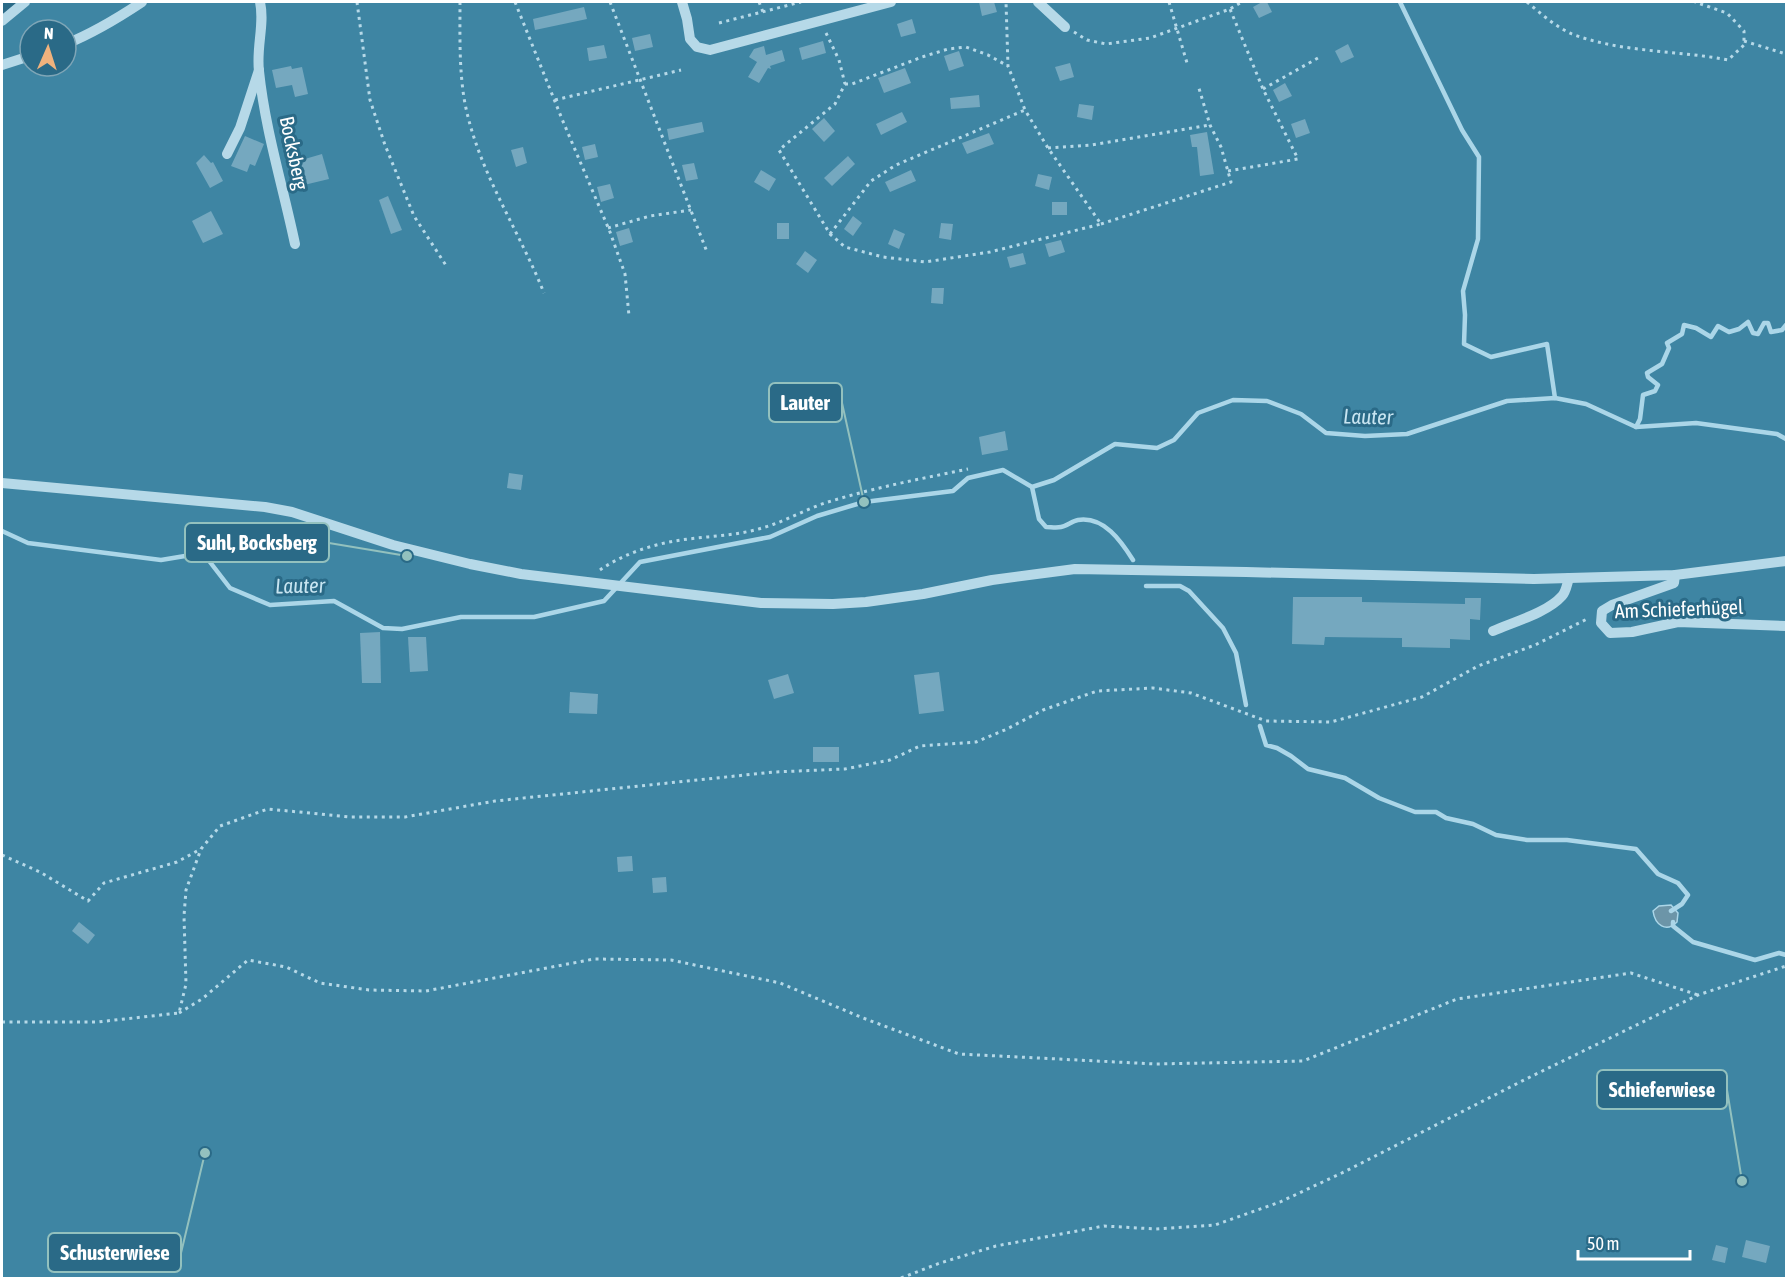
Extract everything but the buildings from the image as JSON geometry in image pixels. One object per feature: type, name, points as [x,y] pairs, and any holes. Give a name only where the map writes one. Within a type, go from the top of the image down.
[{"type":"street","points":[[2,21],[25,2]]},
{"type":"street","points":[[78,39],[120,17],[142,2]]},
{"type":"street","name":"Bocksberg","points":[[260,2],[263,14],[259,70],[268,123],[295,244]]},
{"type":"street","points":[[682,2],[690,39],[697,47],[710,50],[891,2]]},
{"type":"street","points":[[1038,2],[1065,27]]},
{"type":"street","points":[[2,65],[18,60]]},
{"type":"street","name":"Bocksberg","points":[[227,154],[240,128],[259,70]]},
{"type":"street","points":[[2,483],[274,509],[292,512],[393,545],[521,574],[761,603],[866,602],[923,594],[992,580],[1075,569],[1534,579],[1675,575],[1786,561]]},
{"type":"street","name":"Am Schieferhügel","points":[[1675,575],[1674,583],[1612,605],[1602,611],[1600,623],[1610,633],[1632,632],[1678,622],[1786,626]]},
{"type":"street","points":[[1493,631],[1534,614],[1553,603],[1563,595],[1569,578]]},
{"type":"path","points":[[357,2],[370,100],[414,216],[447,267]]},
{"type":"path","points":[[460,2],[460,54],[464,98],[472,130],[494,189],[532,263],[544,293]]},
{"type":"path","points":[[516,2],[625,274],[629,315]]},
{"type":"path","points":[[610,2],[707,252]]},
{"type":"path","points":[[759,2],[763,12]]},
{"type":"path","points":[[719,22],[801,2]]},
{"type":"path","points":[[1006,2],[1008,66],[1025,110],[1048,148],[1101,224]]},
{"type":"path","points":[[1169,2],[1187,63]]},
{"type":"path","points":[[1065,27],[1087,40],[1106,44],[1150,38],[1230,9],[1242,2]]},
{"type":"path","points":[[1527,2],[1570,33],[1602,43],[1728,60],[1744,45],[1744,32],[1727,13],[1695,2]]},
{"type":"path","points":[[1228,171],[1298,159],[1263,89],[1230,9]]},
{"type":"path","points":[[818,20],[839,60],[845,84],[835,104],[780,150],[830,234],[845,247],[883,257],[926,262],[990,252],[1101,224],[1231,182],[1221,147],[1210,125],[1198,85]]},
{"type":"path","points":[[1744,41],[1786,54]]},
{"type":"path","points":[[845,84],[852,84],[948,49],[966,47],[1008,66]]},
{"type":"path","points":[[1263,89],[1318,58]]},
{"type":"path","points":[[554,100],[681,70]]},
{"type":"path","points":[[830,234],[871,182],[896,165],[1025,110]]},
{"type":"path","points":[[1048,148],[1092,145],[1210,125]]},
{"type":"path","points":[[608,228],[650,216],[692,210]]},
{"type":"path","points":[[584,582],[607,565],[641,549],[679,540],[742,533],[763,528],[824,503],[874,489],[968,469]]},
{"type":"path","points":[[179,1012],[186,984],[184,916],[186,890],[201,849],[220,826],[268,809],[350,817],[405,817],[530,797],[774,772],[845,769],[890,760],[920,746],[976,742],[1044,710],[1097,692],[1153,688],[1191,693],[1266,721],[1331,722],[1422,698],[1478,666],[1535,645],[1602,611]]},
{"type":"path","points":[[2,855],[40,873],[88,901],[104,883],[177,862],[201,849]]},
{"type":"path","points":[[2,1022],[97,1022],[179,1012],[202,999],[248,960],[286,967],[320,983],[369,990],[426,991],[594,959],[671,960],[780,983],[863,1018],[959,1054],[1156,1064],[1303,1061],[1458,999],[1632,973],[1698,995]]},
{"type":"path","points":[[901,1278],[996,1246],[1104,1226],[1156,1229],[1215,1225],[1280,1202],[1344,1172],[1698,995],[1786,966]]},
{"type":"shaded area","points":[[25,2],[1786,2],[1786,1278],[2,1278],[2,21]]},
{"type":"shaded area","points":[[1671,905],[1678,913],[1677,922],[1669,927],[1662,926],[1656,920],[1653,911],[1659,906]]},
{"type":"waterway","points":[[1400,2],[1462,130],[1479,157],[1478,239],[1463,291],[1464,344],[1491,357],[1547,344],[1555,398]]},
{"type":"waterway","points":[[1636,427],[1640,419],[1643,395],[1655,391],[1658,385],[1648,377],[1647,373],[1662,364],[1669,348],[1667,343],[1682,334],[1684,325],[1696,328],[1711,337],[1718,326],[1729,332],[1739,329],[1748,322],[1753,333],[1758,334],[1764,323],[1768,323],[1771,332],[1782,330],[1786,325]]},
{"type":"waterway","name":"Lauter","points":[[2,531],[28,543],[161,560],[203,553],[230,588],[270,605],[334,601],[383,628],[402,629],[461,617],[534,617],[604,601],[640,562],[770,537],[817,516],[864,502],[953,491],[968,478],[1003,470],[1032,487],[1054,480],[1115,444],[1157,448],[1174,440],[1198,413],[1233,400],[1267,401],[1301,414],[1326,433],[1365,436],[1407,434],[1507,401],[1555,398],[1586,404],[1636,427],[1696,423],[1777,434],[1786,439]]},
{"type":"waterway","points":[[1032,487],[1039,519],[1046,527],[1061,527],[1078,520],[1096,522],[1111,531],[1133,560]]},
{"type":"waterway","points":[[1146,586],[1180,586],[1189,591],[1223,628],[1236,653],[1246,705]]},
{"type":"waterway","points":[[1260,726],[1266,745],[1277,748],[1308,769],[1345,778],[1379,798],[1415,812],[1436,812],[1446,818],[1473,824],[1496,835],[1527,840],[1567,840],[1636,849],[1658,874],[1678,883],[1688,895],[1682,904],[1671,911]]},
{"type":"waterway","points":[[1673,922],[1673,926],[1693,942],[1755,960],[1779,953],[1786,955]]},
{"type":"place","name":"Lauter","points":[[864,502]]},
{"type":"place","name":"Suhl, Bocksberg","points":[[407,556]]},
{"type":"place","name":"Schusterwiese","points":[[205,1153]]},
{"type":"place","name":"Schieferwiese","points":[[1742,1181]]}]
